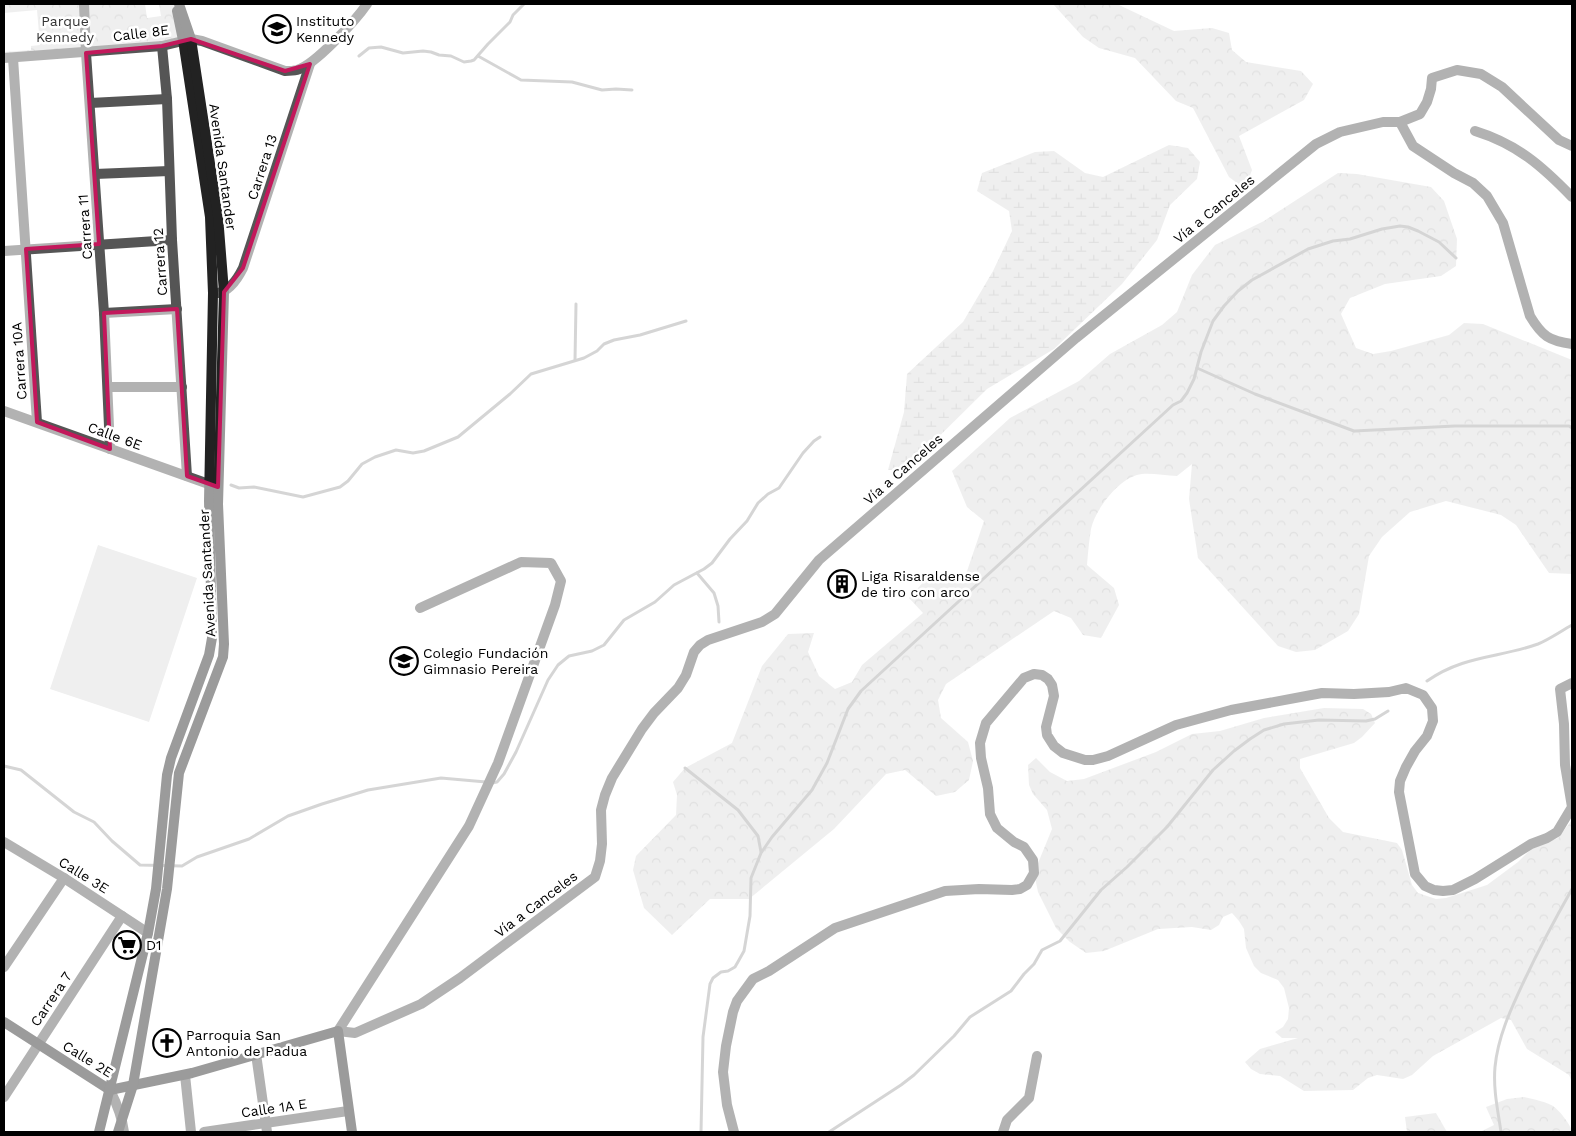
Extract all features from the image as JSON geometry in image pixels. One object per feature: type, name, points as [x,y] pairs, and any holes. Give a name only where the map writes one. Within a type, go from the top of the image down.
[{"type":"street","name":"Carrera 11","points":[[84,4],[104,313],[110,449]]},
{"type":"street","name":"Avenida Santander","points":[[98,1132],[148,933],[156,889],[167,775],[171,758],[209,655],[212,638],[219,293],[218,216],[187,40],[178,4]]},
{"type":"street","points":[[187,40],[202,41],[285,71],[296,70],[310,64],[332,44],[367,4]]},
{"type":"street","name":"Calle 8E","points":[[8,58],[162,46],[187,40]]},
{"type":"street","name":"Carrera 12","points":[[162,46],[167,99],[172,240],[187,476]]},
{"type":"street","name":"Carrera 10A","points":[[8,58],[26,249],[37,422]]},
{"type":"street","name":"Carrera 13","points":[[219,293],[238,277],[243,268],[310,64]]},
{"type":"street","name":"Vía a Canceles","points":[[338,1031],[355,1033],[421,1004],[460,978],[595,877],[600,861],[602,844],[601,810],[612,778],[642,729],[654,713],[678,688],[686,675],[694,652],[700,645],[708,640],[762,622],[775,614],[819,560],[1076,338],[1316,144],[1340,132],[1384,122],[1400,122],[1420,114],[1427,102],[1432,78],[1457,70],[1481,74],[1502,87],[1559,140],[1572,146]]},
{"type":"street","points":[[90,103],[167,99]]},
{"type":"street","points":[[1400,122],[1413,146],[1473,183],[1487,196],[1503,223],[1530,316],[1536,327],[1544,336],[1558,342],[1572,344]]},
{"type":"street","points":[[1475,131],[1507,143],[1536,162],[1572,196]]},
{"type":"street","points":[[95,174],[169,171]]},
{"type":"street","points":[[4,251],[172,240]]},
{"type":"street","points":[[104,313],[177,309]]},
{"type":"street","points":[[108,387],[182,387]]},
{"type":"street","name":"Calle 6E","points":[[4,411],[214,486]]},
{"type":"street","name":"Avenida Santander","points":[[118,1132],[133,1085],[167,889],[179,773],[223,657],[224,644],[214,486]]},
{"type":"street","points":[[352,1132],[338,1031],[469,826],[498,763],[560,591],[561,581],[552,563],[521,562],[420,608]]},
{"type":"street","points":[[734,1132],[727,1105],[723,1072],[726,1046],[733,1012],[753,979],[769,971],[835,928],[945,891],[978,889],[1012,890],[1020,889],[1027,885],[1034,874],[1033,860],[1024,847],[1014,842],[997,828],[990,814],[988,788],[980,758],[980,743],[986,723],[1024,678],[1034,674],[1042,675],[1048,679],[1052,685],[1054,696],[1046,727],[1047,735],[1054,746],[1063,753],[1085,760],[1108,756],[1176,725],[1231,710],[1322,692],[1354,694],[1389,692],[1406,688],[1424,695],[1432,708],[1433,721],[1427,736],[1415,751],[1406,767],[1400,781],[1399,792],[1415,874],[1425,886],[1443,891],[1453,890],[1475,879],[1531,844],[1557,832],[1572,807],[1565,765],[1564,724],[1560,689],[1572,683]]},
{"type":"street","name":"Calle 3E","points":[[4,842],[64,878],[148,933]]},
{"type":"street","points":[[4,968],[64,878]]},
{"type":"street","name":"Carrera 7","points":[[4,1097],[122,916]]},
{"type":"street","name":"Calle 2E","points":[[4,1022],[110,1090],[185,1075],[338,1031]]},
{"type":"street","points":[[256,1054],[266,1127]]},
{"type":"street","points":[[1003,1132],[1007,1120],[1029,1098],[1037,1056]]},
{"type":"street","points":[[185,1075],[191,1132]]},
{"type":"street","points":[[110,1090],[119,1107],[123,1119],[124,1132]]},
{"type":"street","name":"Calle 1A E","points":[[204,1132],[266,1127],[348,1111]]},
{"type":"highlighted area","points":[[191,39],[285,71],[310,64],[243,268],[224,292],[218,487],[187,476],[177,309],[104,313],[110,449],[37,422],[26,249],[99,244],[86,53],[162,46]]},
{"type":"green space","name":"Parque Kennedy","points":[[4,4],[145,4],[147,18],[161,16],[159,4],[176,4],[183,40],[4,58],[4,52],[31,50],[31,46],[40,45],[37,10],[4,13]]},
{"type":"green space","points":[[1053,4],[1117,4],[1174,31],[1212,28],[1229,33],[1232,50],[1246,62],[1301,71],[1313,84],[1304,100],[1239,136],[1252,170],[1245,189],[1229,177],[1193,108],[1176,101],[1135,58],[1099,48],[1083,37]]},
{"type":"green space","points":[[1169,145],[1188,148],[1200,162],[1197,179],[1170,205],[1157,240],[1122,284],[1054,349],[987,389],[906,469],[888,470],[904,412],[907,374],[963,322],[993,271],[1012,231],[1009,211],[977,191],[982,173],[1035,152],[1054,151],[1085,173],[1103,177]]},
{"type":"green space","points":[[1338,173],[1357,174],[1431,187],[1444,201],[1457,239],[1456,266],[1441,276],[1385,284],[1350,298],[1341,314],[1356,348],[1373,354],[1391,351],[1449,335],[1464,323],[1483,324],[1572,360],[1572,574],[1549,573],[1516,525],[1501,515],[1446,501],[1410,512],[1382,537],[1369,556],[1359,614],[1348,631],[1315,650],[1296,652],[1278,646],[1198,558],[1189,499],[1192,464],[1177,476],[1142,474],[1134,476],[1117,487],[1110,495],[1093,521],[1091,529],[1087,565],[1114,588],[1119,605],[1101,638],[1083,635],[1071,618],[1054,611],[946,684],[938,700],[941,718],[968,742],[973,761],[969,780],[955,792],[936,796],[905,770],[886,774],[834,829],[749,899],[710,899],[672,935],[644,908],[633,870],[636,856],[676,815],[677,795],[673,782],[685,768],[732,743],[762,666],[788,634],[814,633],[808,652],[819,676],[835,689],[852,682],[862,665],[923,613],[909,598],[927,578],[964,580],[984,521],[967,507],[952,471],[1010,418],[1079,381],[1110,354],[1162,325],[1177,312],[1192,275],[1215,245],[1264,221]]},
{"type":"green space","points":[[98,545],[197,578],[149,722],[50,689]]},
{"type":"green space","points":[[1324,708],[1363,709],[1371,714],[1375,723],[1354,743],[1300,759],[1300,768],[1329,818],[1343,832],[1397,843],[1402,850],[1412,885],[1418,893],[1436,899],[1446,898],[1487,885],[1518,862],[1531,849],[1558,838],[1572,820],[1572,1082],[1569,1075],[1527,1049],[1511,1020],[1501,1018],[1433,1056],[1412,1075],[1403,1079],[1377,1075],[1368,1078],[1353,1090],[1304,1091],[1280,1076],[1260,1074],[1251,1069],[1245,1062],[1260,1049],[1298,1038],[1282,1038],[1275,1032],[1283,1027],[1288,1019],[1289,1008],[1284,988],[1278,980],[1261,973],[1254,966],[1246,948],[1244,929],[1232,913],[1223,917],[1219,925],[1211,930],[1192,927],[1158,929],[1104,951],[1086,953],[1070,942],[1056,928],[1038,892],[1034,873],[1052,829],[1047,810],[1033,794],[1029,785],[1028,765],[1036,758],[1050,772],[1067,781],[1084,779],[1156,752],[1192,734],[1220,731],[1264,718]]},
{"type":"green space","points":[[1524,1097],[1554,1106],[1567,1121],[1572,1132],[1480,1132],[1494,1125],[1486,1107],[1507,1099]]},
{"type":"green space","points":[[1436,1113],[1447,1132],[1407,1132],[1405,1117]]},
{"type":"waterway","points":[[359,56],[369,48],[381,47],[403,53],[431,52],[451,56],[464,62],[471,61],[510,22],[513,15],[524,4]]},
{"type":"waterway","points":[[478,56],[521,80],[572,82],[602,90],[632,90]]},
{"type":"waterway","points":[[701,1132],[703,1037],[710,984],[713,978],[721,972],[735,967],[744,951],[750,916],[751,878],[761,853],[772,837],[812,790],[827,763],[848,709],[861,691],[1173,405],[1181,401],[1194,379],[1201,352],[1213,321],[1238,291],[1252,280],[1308,249],[1333,241],[1350,239],[1382,229],[1400,226],[1418,231],[1439,242],[1456,258]]},
{"type":"waterway","points":[[575,360],[576,304]]},
{"type":"waterway","points":[[231,485],[239,488],[254,487],[303,497],[340,487],[348,481],[362,464],[375,457],[396,450],[413,453],[424,451],[458,437],[531,374],[584,358],[597,351],[604,344],[614,340],[640,335],[686,321]]},
{"type":"waterway","points":[[1197,368],[1255,394],[1354,431],[1455,426],[1569,426],[1572,428]]},
{"type":"waterway","points":[[492,783],[497,782],[504,774],[516,752],[548,680],[558,665],[569,656],[592,651],[604,645],[624,620],[655,602],[674,585],[712,563],[730,539],[747,521],[758,503],[768,494],[779,488],[803,453],[820,437]]},
{"type":"waterway","points":[[697,573],[714,593],[718,606],[719,622]]},
{"type":"waterway","points":[[1427,681],[1454,666],[1538,644],[1572,625]]},
{"type":"waterway","points":[[829,1132],[914,1075],[954,1036],[970,1017],[1011,991],[1034,964],[1042,950],[1060,941],[1101,890],[1167,827],[1213,770],[1234,751],[1264,730],[1284,724],[1319,720],[1366,721],[1375,719],[1388,711]]},
{"type":"waterway","points":[[4,766],[21,770],[74,812],[94,822],[112,841],[140,865],[182,866],[197,857],[249,839],[288,816],[368,790],[441,778],[486,782]]},
{"type":"waterway","points":[[685,768],[738,810],[758,836],[761,852]]},
{"type":"waterway","points":[[1501,1132],[1496,1100],[1495,1067],[1502,1034],[1530,969],[1572,889]]},
{"type":"place","name":"Instituto Kennedy","points":[[277,29]]},
{"type":"place","name":"Liga Risaraldense de tiro con arco","points":[[842,584]]},
{"type":"place","name":"Colegio Fundación Gimnasio Pereira","points":[[404,661]]},
{"type":"place","name":"D1","points":[[127,945]]},
{"type":"place","name":"Parroquia San Antonio de Padua","points":[[167,1043]]}]
